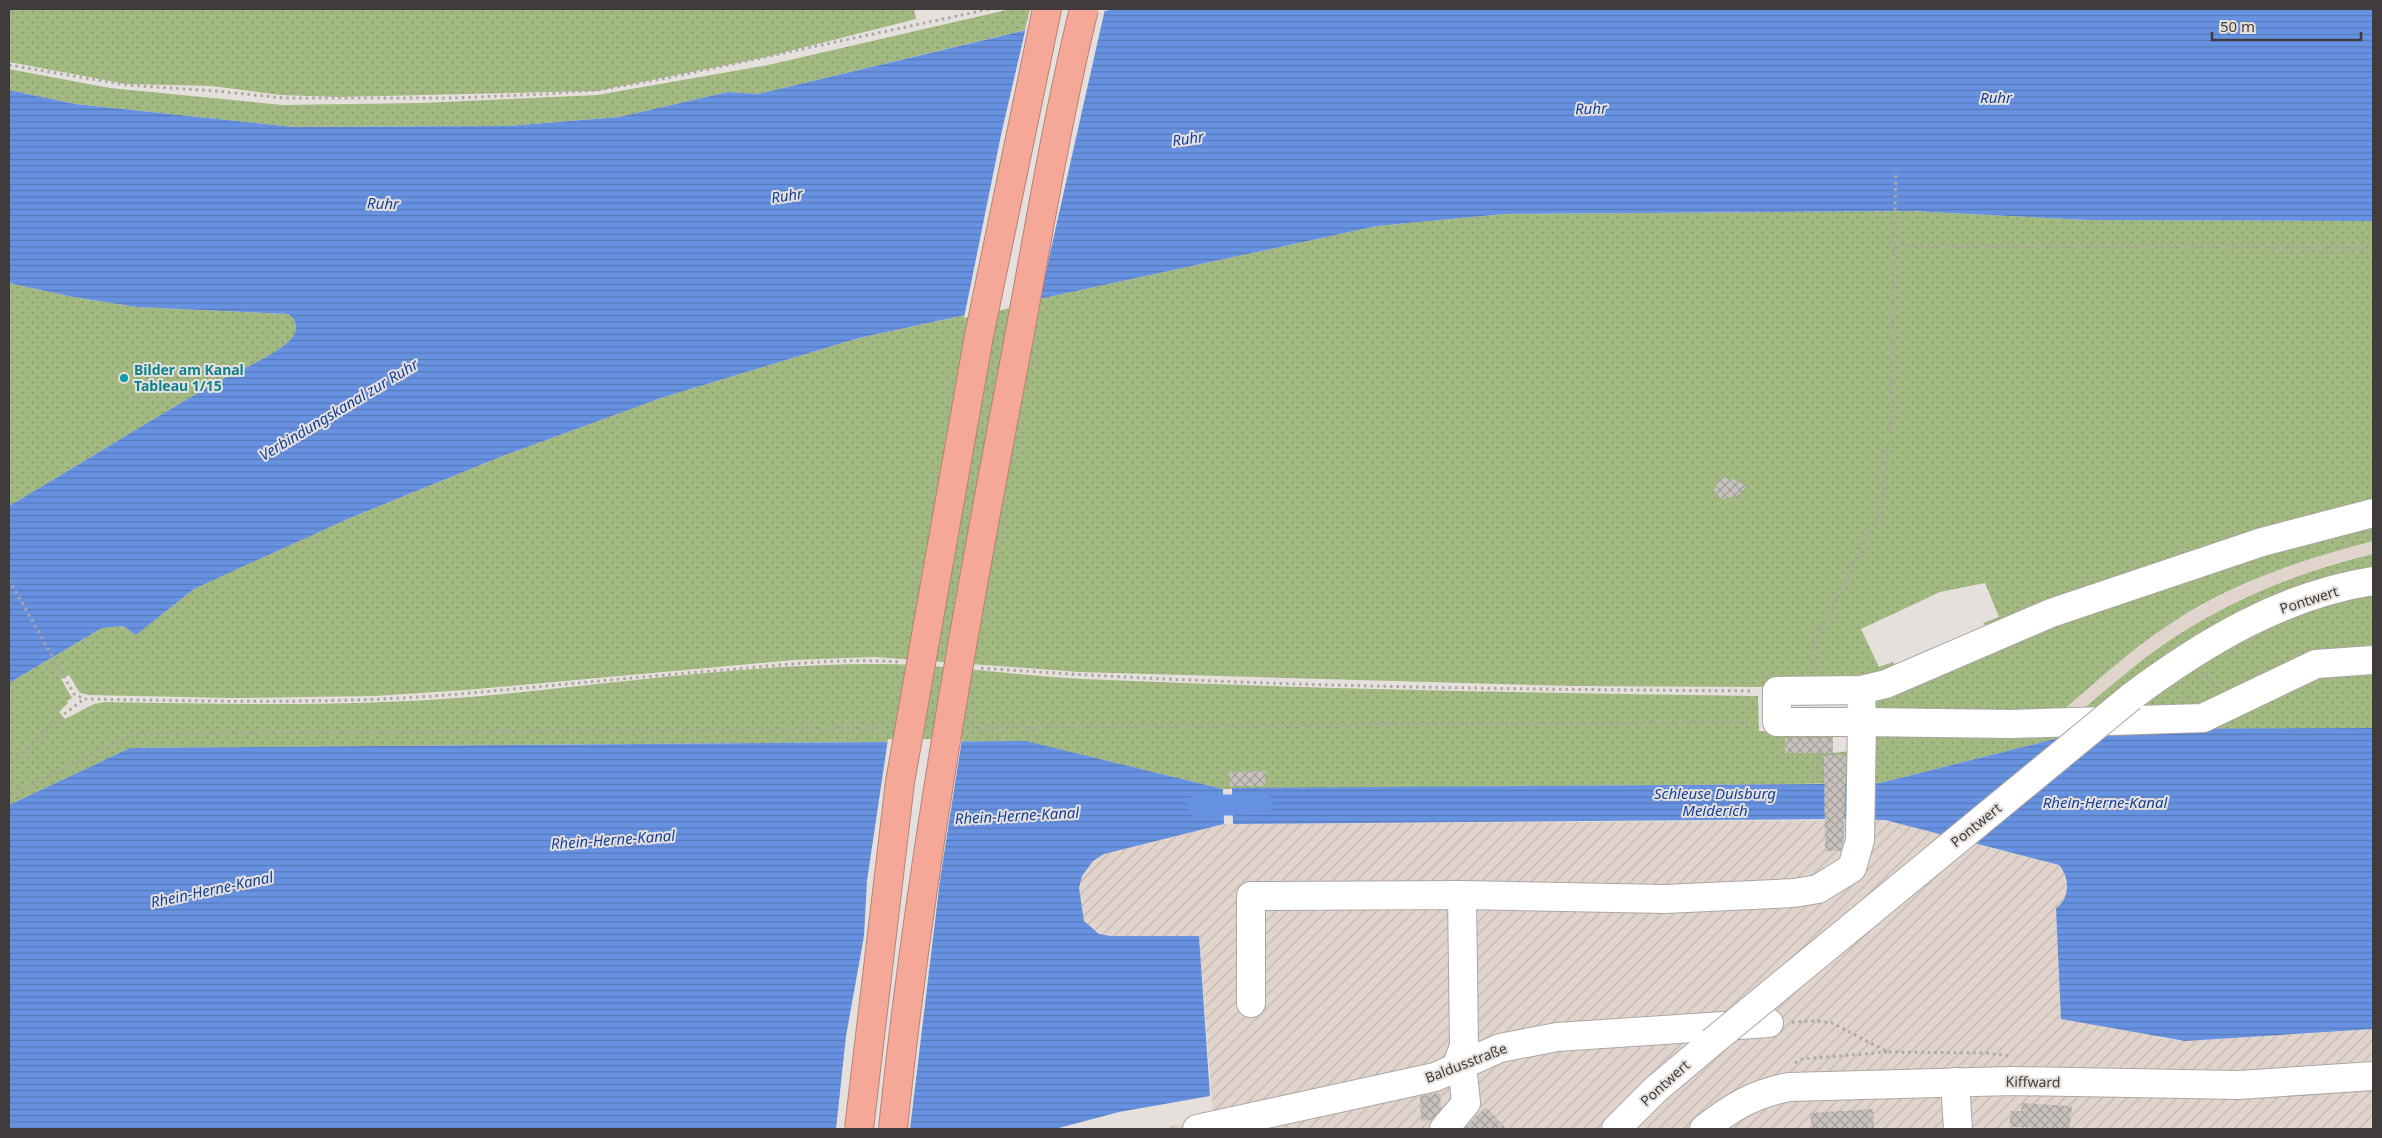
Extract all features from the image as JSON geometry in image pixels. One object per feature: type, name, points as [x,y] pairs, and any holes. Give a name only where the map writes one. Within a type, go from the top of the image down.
[{"type":"highway","points":[[860,1129],[902,772],[979,336],[1047,9]]},
{"type":"highway","points":[[893,1129],[900,1063],[940,785],[979,549],[1055,146],[1084,9]]},
{"type":"street","points":[[2373,513],[2262,542],[2051,613],[1886,684],[1861,690],[1777,691],[1778,722],[2012,724],[2203,718],[2316,664],[2373,660]]},
{"type":"street","name":"Pontwert","points":[[1616,1129],[1656,1089],[1712,1042],[2132,697],[2202,647],[2252,620],[2312,597],[2373,581]]},
{"type":"street","points":[[1251,1003],[1251,896],[1462,895],[1665,899],[1794,893],[1818,888],[1852,868],[1860,840],[1862,766],[1861,690]]},
{"type":"street","points":[[1444,1129],[1466,1103],[1459,1067],[1464,1046],[1462,895]]},
{"type":"street","name":"Baldusstraße","points":[[1197,1129],[1306,1118],[1435,1077],[1500,1048],[1557,1036],[1769,1023]]},
{"type":"street","name":"Kiffward","points":[[1704,1129],[1744,1101],[1764,1092],[1789,1087],[2012,1081],[2239,1085],[2373,1076]]},
{"type":"street","points":[[1955,1082],[1958,1129]]},
{"type":"path","points":[[9,65],[127,86],[216,90],[284,98],[425,99],[545,94],[599,90],[667,78],[990,9]]},
{"type":"path","points":[[1812,656],[1812,649],[1884,502],[1889,426],[1896,171]]},
{"type":"path","points":[[1894,246],[2373,248]]},
{"type":"path","points":[[9,580],[74,694],[84,699],[62,716],[30,748],[9,758]]},
{"type":"path","points":[[1812,778],[1820,770],[1820,754],[1862,766]]},
{"type":"path","points":[[1769,1023],[1816,1020],[1832,1023],[1888,1052],[1986,1052],[2014,1057]]},
{"type":"shaded area","points":[[2373,541],[2373,554],[2336,562],[2127,672],[2076,716],[2060,713],[2118,663],[2170,623],[2225,593],[2272,572],[2330,552]]},
{"type":"shaded area","points":[[1885,820],[2059,865],[2064,870],[2067,894],[2060,906],[2159,1038],[2185,1041],[2373,1029],[2373,1129],[1157,1129],[1213,1118],[1199,936],[1105,936],[1089,927],[1081,913],[1079,888],[1082,876],[1093,861],[1104,854],[1224,824]]},
{"type":"green space","points":[[9,9],[914,9],[916,19],[766,57],[597,91],[338,97],[280,95],[211,86],[126,84],[9,62]]},
{"type":"green space","points":[[1011,9],[1030,9],[1025,30],[758,94],[728,92],[619,117],[508,126],[294,127],[75,104],[9,90],[9,69],[110,88],[283,105],[421,103],[597,95],[768,65]]},
{"type":"green space","points":[[1910,211],[2088,220],[2373,221],[2373,507],[1986,626],[1983,623],[1999,617],[1985,583],[1940,592],[1861,629],[1879,667],[1893,662],[1896,671],[1831,686],[1572,686],[1079,672],[875,657],[794,660],[466,690],[375,696],[233,698],[89,695],[80,693],[69,675],[61,679],[72,698],[67,701],[68,703],[59,712],[65,719],[94,704],[105,702],[288,704],[425,700],[724,671],[775,667],[877,664],[955,668],[1058,677],[1168,682],[1421,690],[1758,696],[1759,731],[1833,735],[1833,753],[1850,751],[1874,713],[1875,699],[1983,647],[2373,518],[2373,541],[2294,564],[2243,584],[2193,609],[2141,645],[2060,713],[2076,715],[2153,652],[2226,607],[2298,576],[2373,554],[2373,573],[2213,630],[2136,711],[2188,671],[2247,637],[2309,611],[2341,601],[2373,595],[2373,728],[2094,729],[1880,783],[1223,789],[1025,741],[130,748],[9,805],[9,683],[102,628],[123,626],[136,635],[194,589],[350,518],[505,455],[664,397],[859,338],[1377,226],[1504,214]]},
{"type":"green space","points":[[9,283],[73,297],[137,307],[288,314],[294,320],[296,327],[294,335],[288,342],[271,354],[208,387],[9,506]]},
{"type":"water","points":[[1114,9],[2373,9],[2373,221],[2088,220],[1910,211],[1504,214],[1377,226],[859,338],[664,397],[505,455],[350,518],[194,589],[136,635],[123,626],[102,628],[9,683],[9,506],[208,387],[271,354],[288,342],[294,335],[296,327],[294,320],[288,314],[137,307],[73,297],[9,283],[9,90],[75,104],[294,127],[508,126],[619,117],[728,92],[758,94]]},
{"type":"water","name":"Rhein-Herne-Kanal","points":[[2373,728],[2373,1029],[2185,1041],[2061,1019],[2056,908],[2064,899],[2067,882],[2059,865],[1885,820],[1841,819],[1842,784],[1880,783],[2094,729]]},
{"type":"water","name":"Rhein-Herne-Kanal","points":[[1026,741],[1223,789],[1224,824],[1104,854],[1093,861],[1082,876],[1079,888],[1084,921],[1099,934],[1111,936],[1199,936],[1210,1096],[1119,1112],[1055,1129],[9,1129],[9,805],[130,748]]},
{"type":"water","name":"Schleuse Duisburg Meiderich","points":[[1831,784],[1831,819],[1233,824],[1232,788]]},
{"type":"pier","points":[[1105,9],[1039,302],[964,318],[1001,135],[1026,27]]},
{"type":"pier","points":[[888,739],[962,739],[940,880],[910,1129],[836,1129],[846,1036],[864,936],[867,881]]},
{"type":"building","points":[[1725,478],[1735,480],[1747,486],[1737,496],[1721,499],[1714,490],[1719,480]]},
{"type":"building","points":[[1785,738],[1833,738],[1833,753],[1785,753]]},
{"type":"building","points":[[1824,755],[1846,755],[1844,838],[1841,851],[1825,851]]},
{"type":"building","points":[[1265,771],[1265,786],[1230,786],[1229,772]]},
{"type":"building","points":[[1440,1093],[1441,1109],[1431,1120],[1421,1121],[1420,1096]]},
{"type":"building","points":[[2021,1103],[2072,1106],[2070,1129],[2010,1127],[2010,1111],[2021,1111]]},
{"type":"building","points":[[1486,1107],[1507,1129],[1464,1129],[1474,1118]]},
{"type":"building","points":[[1873,1109],[1874,1129],[1812,1129],[1810,1113]]},
{"type":"waterway","points":[[1197,806],[1262,804]]},
{"type":"place","name":"Bilder am Kanal Tableau 1/15","points":[[124,378]]},
{"type":"water label","name":"Ruhr","points":[[1996,98]]},
{"type":"water label","name":"Ruhr","points":[[1591,109]]},
{"type":"water label","name":"Ruhr","points":[[1188,139]]},
{"type":"water label","name":"Ruhr","points":[[787,196]]},
{"type":"water label","name":"Ruhr","points":[[383,204]]},
{"type":"water label","name":"Verbindungskanal zur Ruhr","points":[[339,410]]}]
